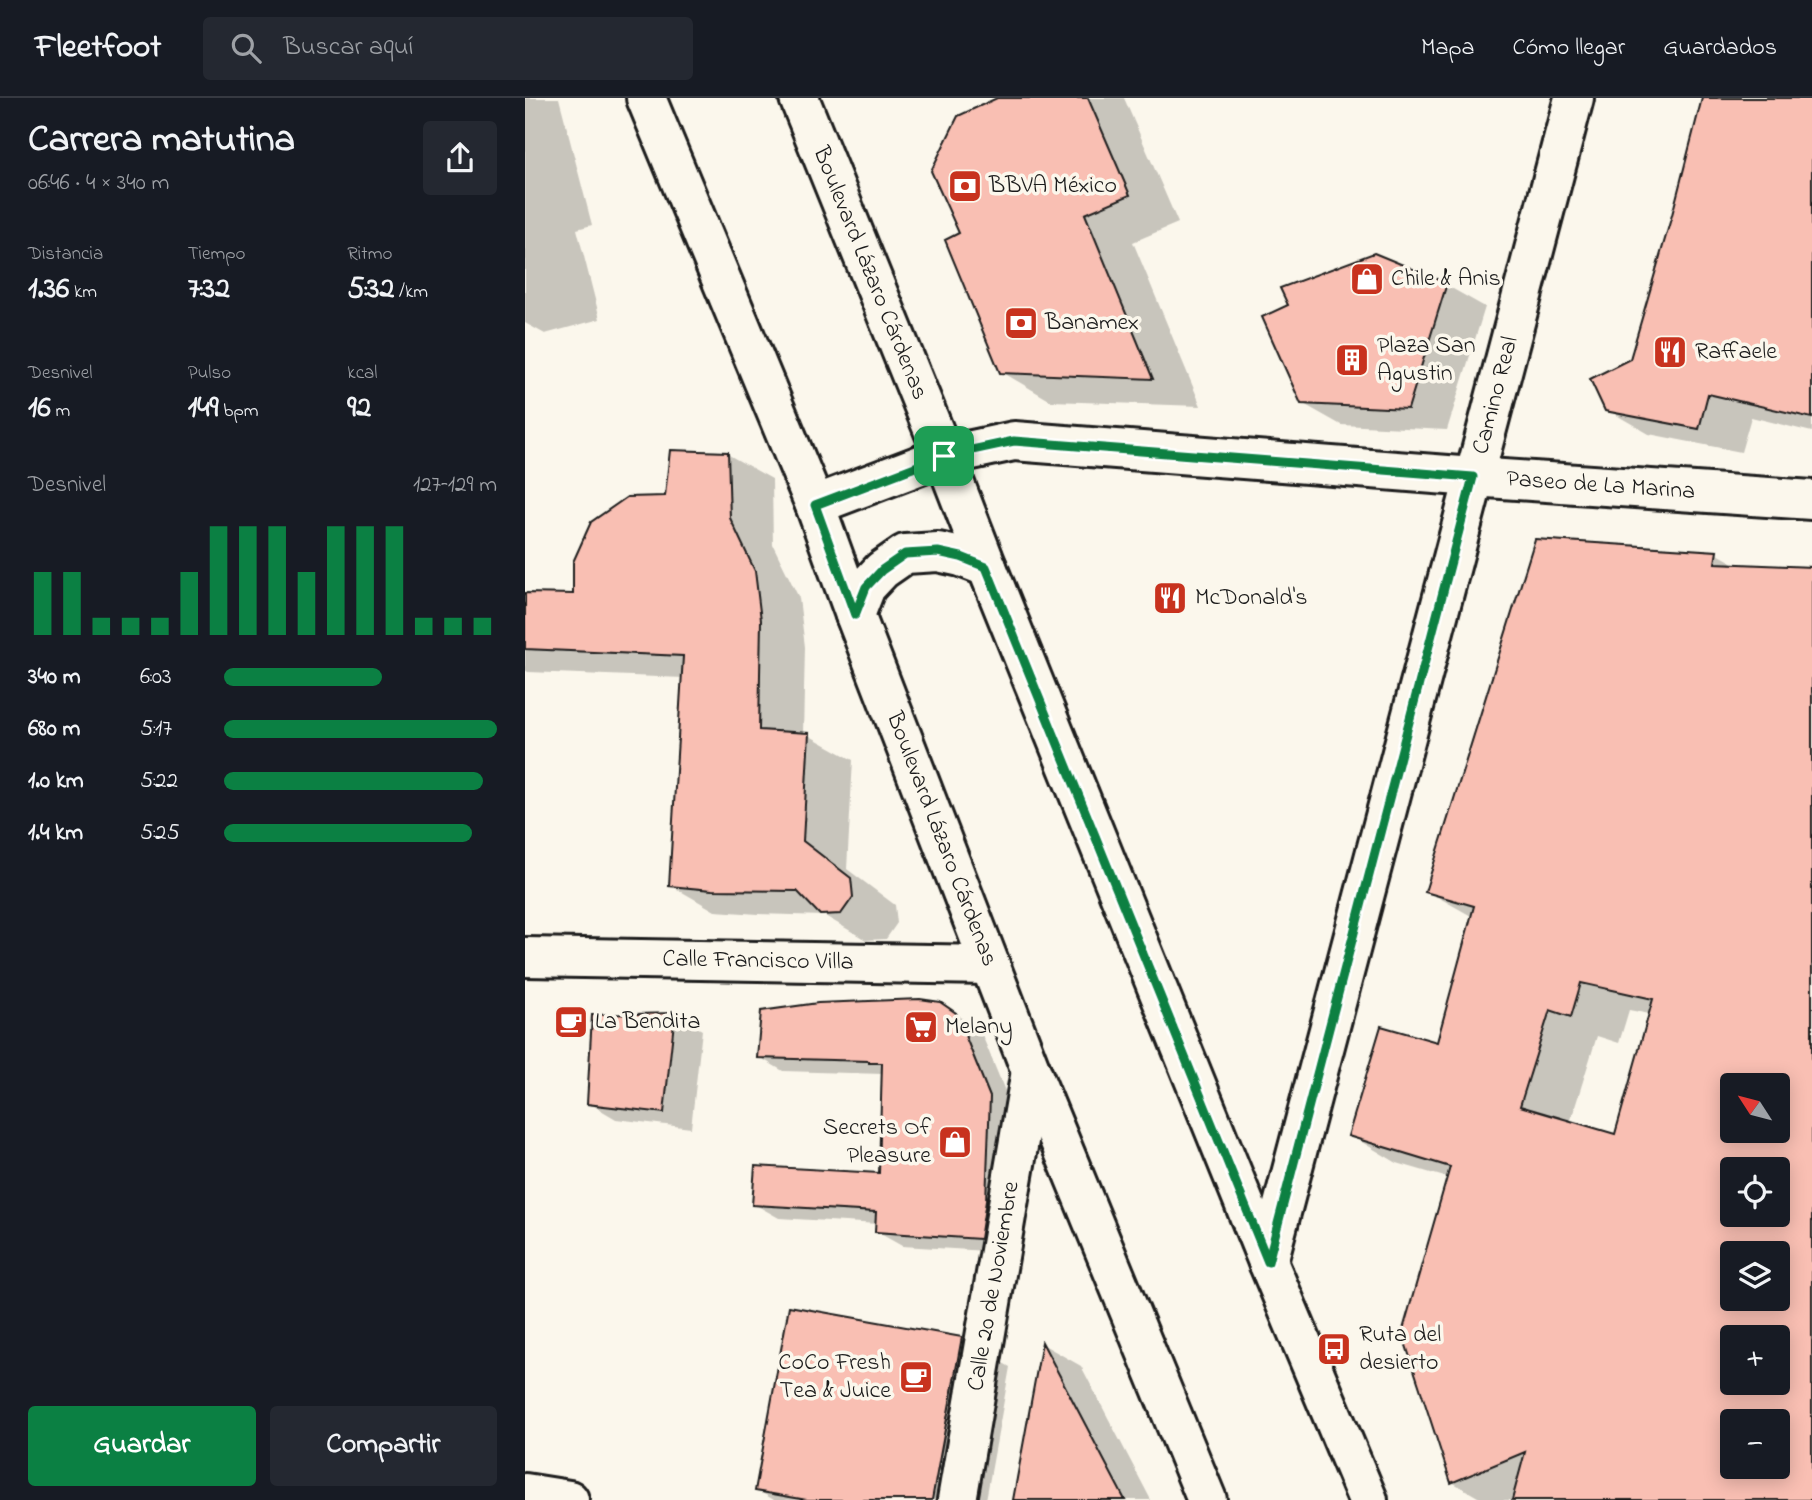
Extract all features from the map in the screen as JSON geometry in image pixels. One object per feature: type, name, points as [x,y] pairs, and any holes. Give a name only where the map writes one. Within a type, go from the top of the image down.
[{"type":"main road","name":"Boulevard Lázaro Cárdenas","points":[[646,98],[815,505],[1031,1071],[1207,1500]]},
{"type":"main road","name":"Boulevard Lázaro Cárdenas","points":[[800,98],[986,567],[1268,1262],[1368,1500]]},
{"type":"main road","name":"Camino Real","points":[[1268,1262],[1574,98]]},
{"type":"main road","name":"Paseo de La Marina","points":[[815,505],[944,456],[1014,441],[1812,500]]},
{"type":"main road","points":[[855,615],[866,587],[882,570],[905,554],[938,552],[986,567]]},
{"type":"main road","name":"Calle Francisco Villa","points":[[525,957],[990,965]]},
{"type":"main road","name":"Calle 20 de Noviembre","points":[[957,1500],[1031,1071]]},
{"type":"main road","points":[[525,1493],[569,1500]]},
{"type":"building","points":[[997,98],[1088,98],[1130,195],[1085,214],[1153,379],[1000,373],[945,240],[959,233],[931,171],[958,116]]},
{"type":"building","points":[[1702,98],[1812,98],[1812,418],[1708,394],[1699,429],[1605,411],[1590,379],[1630,359],[1672,215]]},
{"type":"building","name":"Plaza San Agustin","points":[[1374,253],[1447,283],[1408,409],[1301,404],[1262,317],[1288,305],[1280,288]]},
{"type":"building","points":[[670,450],[728,452],[730,518],[755,571],[761,620],[759,730],[809,733],[803,841],[851,878],[853,897],[841,914],[820,915],[797,891],[712,890],[669,886],[683,656],[525,649],[525,593],[573,594],[573,562],[591,522],[627,497],[665,496]]},
{"type":"building","points":[[1535,539],[1717,551],[1715,563],[1812,567],[1812,1500],[1512,1500],[1525,1452],[1451,1483],[1402,1333],[1450,1167],[1348,1136],[1381,1026],[1437,1042],[1474,906],[1425,892]],"holes":[[[1581,983],[1653,999],[1615,1134],[1520,1106],[1550,1010],[1571,1017]]]},
{"type":"building","points":[[920,999],[940,1002],[956,1013],[990,1097],[986,1201],[980,1239],[875,1232],[876,1212],[752,1205],[755,1166],[879,1173],[882,1063],[757,1058],[761,1011],[818,1003]]},
{"type":"building","points":[[675,1013],[664,1113],[587,1104],[592,1015]]},
{"type":"building","points":[[789,1306],[962,1337],[932,1500],[807,1500],[755,1491]]},
{"type":"building","points":[[1042,1342],[1125,1500],[1013,1500]]},
{"type":"place","name":"BBVA México","points":[[965,186]]},
{"type":"place","name":"Chile & Anis","points":[[1367,279]]},
{"type":"place","name":"Banamex","points":[[1021,323]]},
{"type":"place","name":"Raffaele","points":[[1670,352]]},
{"type":"place","name":"Plaza San Agustin","points":[[1352,360]]},
{"type":"place","name":"McDonald's","points":[[1170,598]]},
{"type":"place","name":"La Bendita","points":[[571,1022]]},
{"type":"place","name":"Melany","points":[[921,1027]]},
{"type":"place","name":"Secrets Of Pleasure","points":[[955,1142]]},
{"type":"place","name":"Ruta del desierto","points":[[1334,1349]]},
{"type":"place","name":"CoCo Fresh Tea & Juice","points":[[916,1377]]},
{"type":"route","points":[[1014,441],[1473,477],[1268,1262],[986,567],[938,552],[905,554],[882,570],[866,587],[855,615],[815,505],[944,456],[1014,441]]}]
